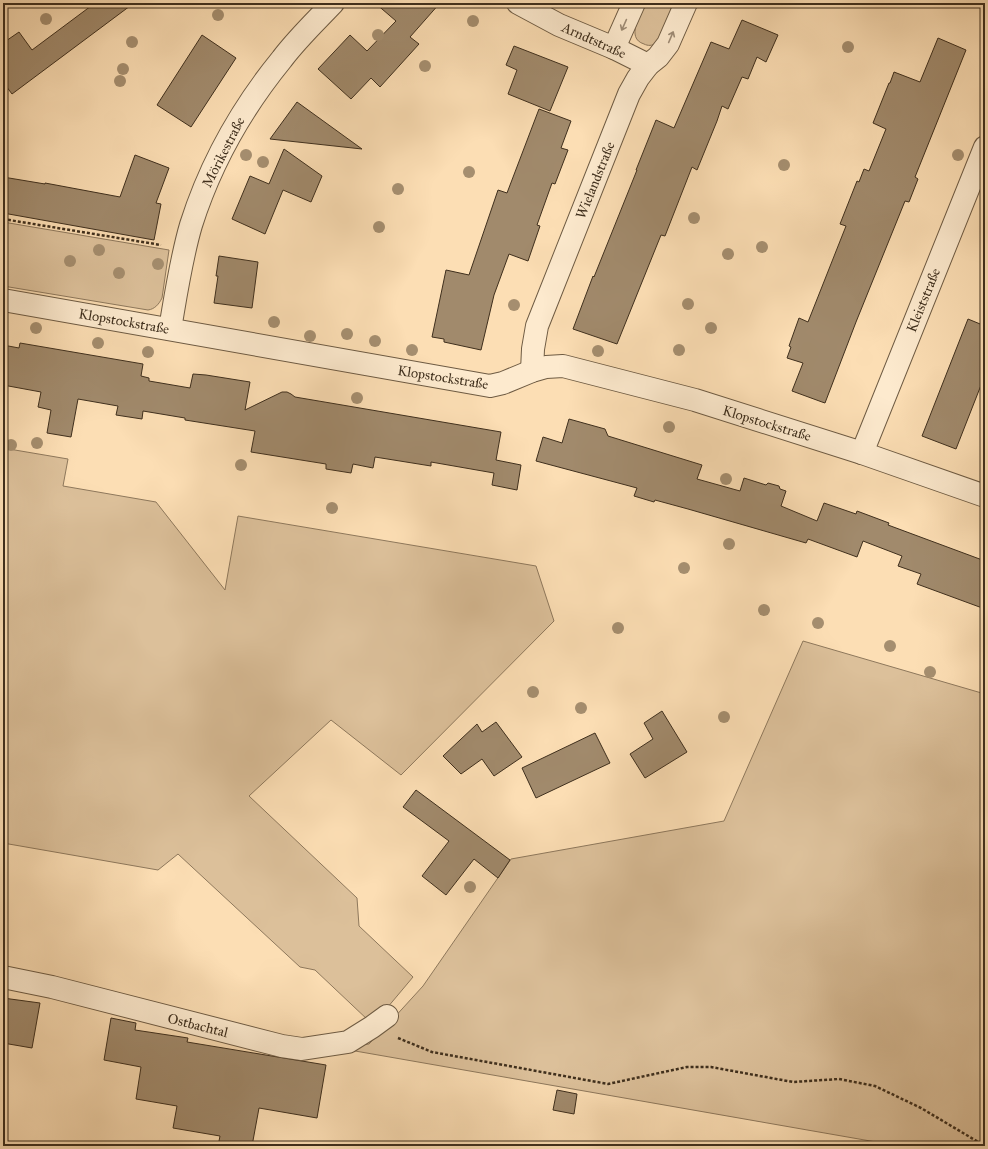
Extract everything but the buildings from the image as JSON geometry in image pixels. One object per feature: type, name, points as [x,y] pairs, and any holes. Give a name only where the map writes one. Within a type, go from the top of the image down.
[{"type":"street","name":"Mörikestraße","points":[[170,329],[181,267],[191,226],[202,193],[215,164],[252,98],[282,58],[333,3]]},
{"type":"street","name":"Arndtstraße","points":[[518,3],[559,25],[614,48],[648,65]]},
{"type":"street","points":[[614,48],[634,3]]},
{"type":"street","name":"Wielandstraße","points":[[532,371],[532,349],[537,326],[630,94],[638,78],[668,44],[686,3]]},
{"type":"street","name":"Kleiststraße","points":[[862,453],[985,147]]},
{"type":"street","name":"Klopstockstraße","points":[[3,300],[490,386],[503,383],[546,367],[563,366],[695,400],[862,453],[985,496]]},
{"type":"street","name":"Ostbachtal","points":[[3,977],[52,987],[282,1046],[302,1049],[348,1042],[379,1022]]},
{"type":"path","points":[[3,219],[186,249]]},
{"type":"path","points":[[379,1022],[432,1052],[608,1084],[687,1067],[711,1067],[793,1082],[839,1080],[875,1086],[921,1108],[985,1146]]},
{"type":"shaded area","points":[[646,3],[675,3],[658,41],[650,45],[646,45],[638,41],[635,31],[638,19]]},
{"type":"shaded area","points":[[3,222],[169,250],[162,298],[153,309],[148,310],[3,286]]},
{"type":"shaded area","points":[[3,448],[68,459],[63,486],[156,502],[225,590],[238,516],[536,566],[554,621],[401,775],[331,720],[249,796],[357,898],[359,926],[413,977],[387,1008],[369,1021],[315,970],[300,967],[178,854],[158,870],[3,843]]},
{"type":"shaded area","points":[[803,641],[985,694],[985,1146],[899,1146],[338,1048],[369,1044],[392,1020],[423,986],[511,859],[724,821]]}]
